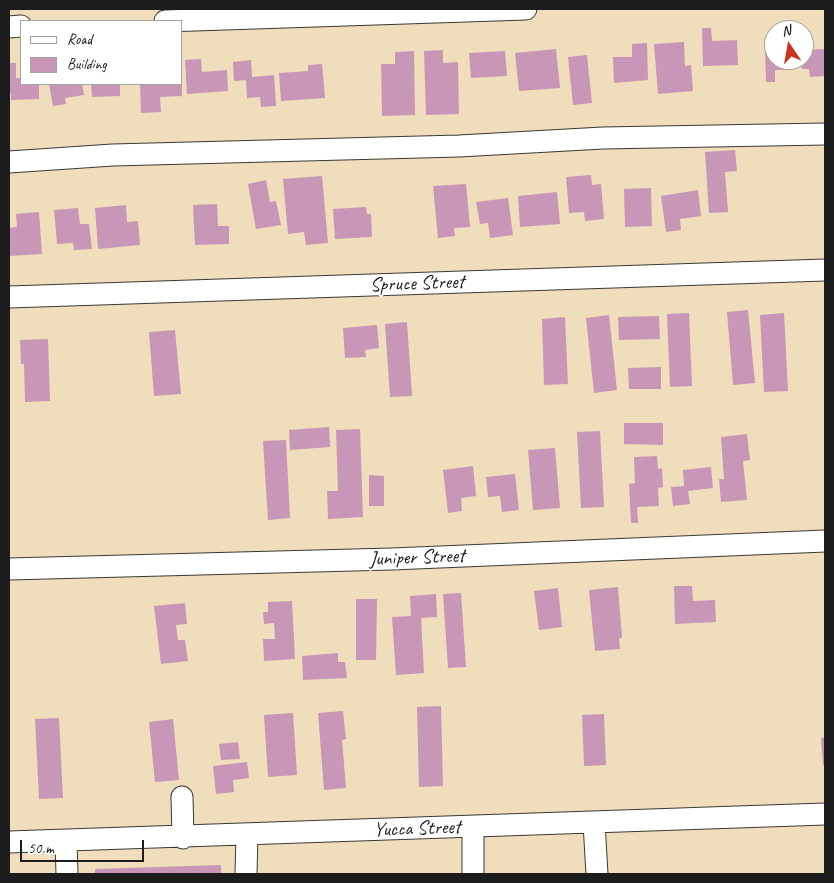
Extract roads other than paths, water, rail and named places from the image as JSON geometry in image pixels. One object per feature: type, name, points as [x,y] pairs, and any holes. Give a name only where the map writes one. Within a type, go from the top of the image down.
[{"type":"street","points":[[182,20],[526,9]]},
{"type":"street","points":[[9,162],[114,156],[449,146],[604,138],[825,134]]},
{"type":"street","name":"Spruce Street","points":[[9,297],[825,270]]},
{"type":"street","name":"Juniper Street","points":[[9,569],[392,559],[825,541]]},
{"type":"street","points":[[182,797],[183,838]]},
{"type":"street","name":"Yucca Street","points":[[9,842],[183,838],[825,814]]},
{"type":"street","points":[[594,823],[597,874]]},
{"type":"street","points":[[473,827],[473,874]]},
{"type":"street","points":[[246,874],[247,835]]},
{"type":"street","points":[[66,842],[67,874]]}]
